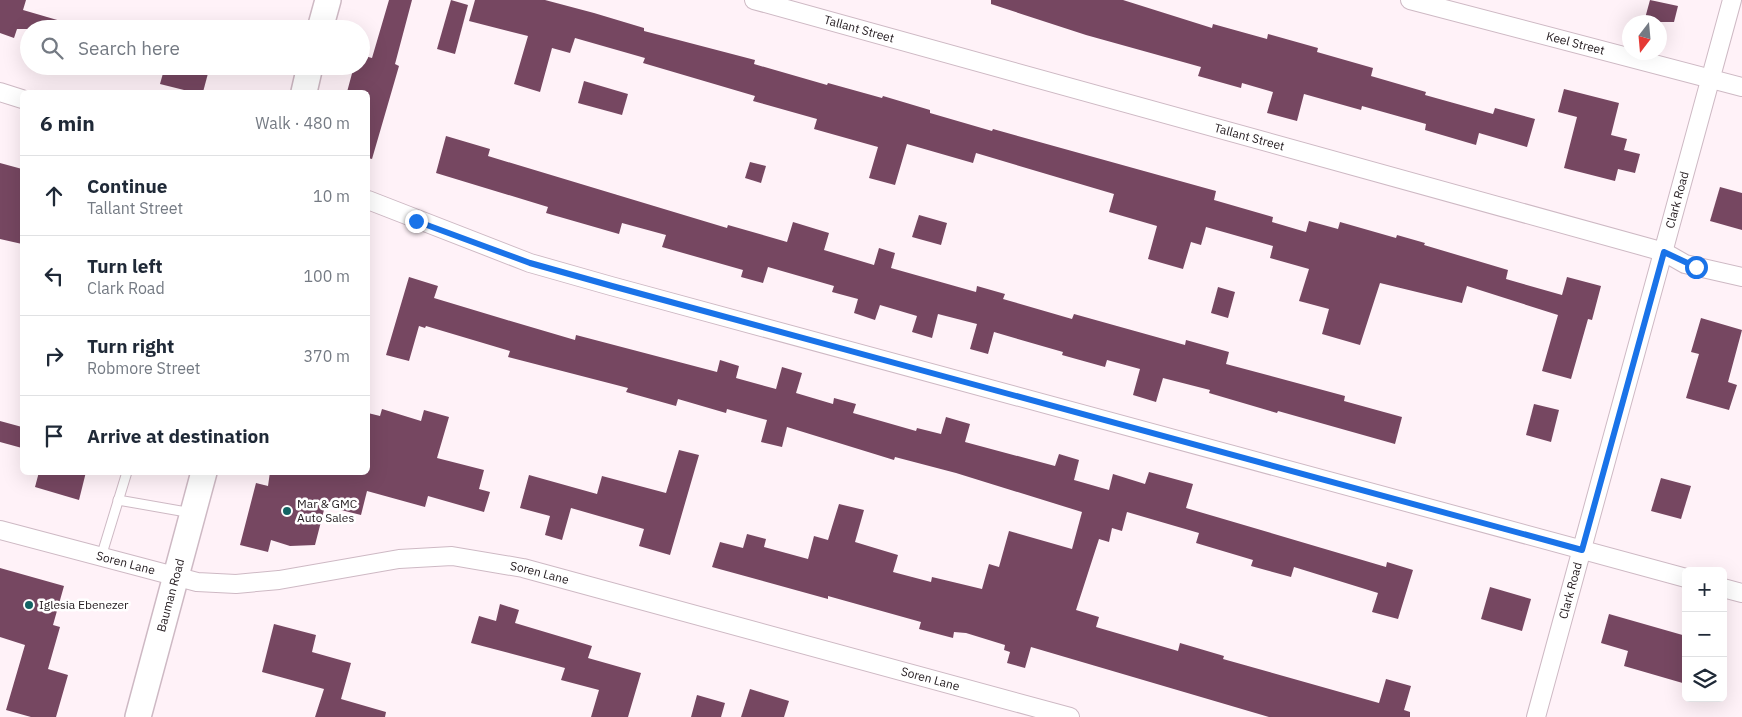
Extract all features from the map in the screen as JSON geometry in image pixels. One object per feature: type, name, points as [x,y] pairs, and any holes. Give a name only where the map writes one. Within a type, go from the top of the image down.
[{"type":"street","points":[[322,20],[328,0]]},
{"type":"street","name":"Tallant Street","points":[[754,0],[1664,252],[1685,264],[1742,277]]},
{"type":"street","name":"Keel Street","points":[[1410,0],[1742,87]]},
{"type":"street","name":"Clark Road","points":[[1536,717],[1732,0]]},
{"type":"street","points":[[304,90],[308,75]]},
{"type":"street","points":[[0,92],[20,97]]},
{"type":"street","points":[[370,201],[416,221],[539,266],[1682,577]]},
{"type":"street","name":"Bauman Road","points":[[138,717],[203,475]]},
{"type":"street","name":"Soren Lane","points":[[0,530],[197,582],[236,584],[279,580],[399,558],[452,556],[523,568],[1070,717]]},
{"type":"street","points":[[1727,589],[1742,593]]},
{"type":"lane","points":[[101,557],[126,475]]},
{"type":"lane","points":[[118,500],[193,514]]},
{"type":"building","points":[[0,0],[26,0],[23,10],[57,20],[20,20],[20,29],[17,29],[14,38],[0,33]]},
{"type":"building","points":[[389,0],[412,0],[395,64],[399,66],[372,159],[370,158],[370,90],[348,90],[352,75],[370,75],[370,57],[372,58]]},
{"type":"building","points":[[451,0],[468,5],[455,54],[437,49]]},
{"type":"building","points":[[475,0],[545,0],[594,13],[644,28],[644,31],[755,60],[754,64],[827,85],[828,83],[882,98],[883,96],[930,110],[930,113],[992,131],[993,129],[1216,191],[1214,200],[1273,217],[1272,222],[1306,232],[1309,221],[1338,229],[1340,222],[1396,238],[1397,235],[1425,243],[1424,245],[1508,270],[1506,279],[1562,295],[1567,277],[1601,286],[1592,320],[1588,319],[1571,379],[1542,371],[1558,315],[1467,286],[1462,303],[1380,283],[1360,345],[1322,334],[1329,309],[1299,301],[1309,269],[1270,258],[1273,246],[1206,227],[1201,245],[1191,242],[1183,269],[1148,259],[1157,226],[1109,212],[1114,194],[976,153],[973,163],[907,144],[895,185],[869,178],[878,147],[814,129],[817,119],[753,101],[755,96],[643,63],[645,58],[575,38],[570,53],[552,48],[540,92],[514,84],[528,36],[469,21]]},
{"type":"building","points":[[991,0],[1123,0],[1212,28],[1213,24],[1267,39],[1268,34],[1318,48],[1317,52],[1373,68],[1371,76],[1426,92],[1425,95],[1493,114],[1495,108],[1535,119],[1527,147],[1479,133],[1476,145],[1425,130],[1426,124],[1362,106],[1361,110],[1304,94],[1297,121],[1267,113],[1273,92],[1242,83],[1241,88],[1198,76],[1201,67],[1086,35],[991,4]]},
{"type":"building","points":[[1650,0],[1678,6],[1674,22],[1667,22],[1667,15],[1646,15]]},
{"type":"building","points":[[162,75],[208,75],[204,90],[184,90],[160,84]]},
{"type":"building","points":[[584,81],[628,94],[622,115],[578,103]]},
{"type":"building","points":[[1564,89],[1619,103],[1611,135],[1627,139],[1624,150],[1640,154],[1635,173],[1618,169],[1615,181],[1564,168],[1577,117],[1558,112]]},
{"type":"building","points":[[446,136],[490,149],[488,156],[727,228],[728,225],[787,242],[793,222],[829,233],[824,250],[874,265],[879,248],[895,253],[891,268],[976,292],[977,286],[1005,294],[1003,299],[1072,319],[1074,314],[1185,345],[1186,340],[1229,352],[1226,364],[1345,396],[1344,401],[1402,417],[1395,444],[1278,411],[1277,413],[1209,393],[1210,390],[1163,378],[1156,402],[1133,395],[1140,369],[1107,360],[1105,367],[1062,355],[1063,352],[994,332],[988,354],[970,349],[977,324],[938,314],[932,338],[912,332],[917,316],[880,305],[875,320],[854,313],[858,299],[832,292],[834,286],[768,267],[763,283],[741,277],[743,270],[662,247],[666,235],[622,223],[619,234],[546,213],[548,207],[436,173]]},
{"type":"building","points":[[750,162],[766,166],[761,183],[745,178]]},
{"type":"building","points":[[0,163],[20,168],[20,244],[0,239]]},
{"type":"building","points":[[1720,187],[1742,193],[1742,230],[1710,221]]},
{"type":"building","points":[[919,215],[947,223],[941,245],[912,237]]},
{"type":"building","points":[[409,277],[438,286],[434,298],[575,340],[576,335],[717,372],[720,360],[739,366],[736,378],[776,389],[782,367],[802,373],[796,393],[833,404],[834,398],[856,404],[853,413],[916,431],[917,428],[941,434],[946,417],[970,424],[965,442],[1055,466],[1059,454],[1079,460],[1074,480],[1109,490],[1113,474],[1145,484],[1149,472],[1193,484],[1186,508],[1386,567],[1387,562],[1413,570],[1398,619],[1372,612],[1378,593],[1294,567],[1291,577],[1251,566],[1253,560],[1196,543],[1199,533],[1127,512],[1122,531],[1112,528],[1109,542],[1099,539],[1076,610],[1099,617],[1096,627],[1178,651],[1180,643],[1224,656],[1223,659],[1379,703],[1386,679],[1411,686],[1404,710],[1410,712],[1410,717],[1269,717],[1031,647],[1025,668],[1007,663],[1010,652],[1004,650],[1005,645],[966,633],[954,632],[953,638],[919,629],[921,622],[712,567],[720,542],[743,548],[747,534],[766,539],[764,547],[808,559],[814,536],[828,540],[839,504],[864,510],[855,542],[898,555],[893,572],[931,582],[932,577],[982,589],[989,564],[999,567],[1009,531],[1072,549],[1082,512],[956,473],[895,457],[894,460],[787,427],[782,447],[761,442],[767,420],[727,409],[726,413],[678,399],[676,406],[626,392],[628,388],[508,357],[510,351],[426,326],[425,328],[419,326],[409,361],[386,355]]},
{"type":"building","points":[[1218,287],[1235,292],[1228,318],[1211,313]]},
{"type":"building","points":[[1701,318],[1742,330],[1728,382],[1737,385],[1729,410],[1686,398],[1699,354],[1691,352]]},
{"type":"building","points":[[1534,404],[1559,410],[1551,442],[1526,435]]},
{"type":"building","points":[[382,409],[421,421],[424,410],[449,417],[437,458],[484,470],[479,489],[490,492],[484,512],[428,496],[425,507],[367,491],[361,515],[325,506],[315,545],[290,546],[271,540],[268,552],[240,545],[256,483],[268,486],[270,475],[370,475],[370,414],[380,416]]},
{"type":"building","points":[[0,421],[20,426],[20,447],[0,442]]},
{"type":"building","points":[[679,450],[699,455],[670,555],[639,546],[644,529],[571,508],[562,540],[545,535],[550,516],[520,508],[529,475],[597,494],[602,476],[666,493]]},
{"type":"building","points":[[38,475],[85,475],[79,500],[35,487]]},
{"type":"building","points":[[1661,478],[1691,486],[1681,519],[1651,511]]},
{"type":"building","points":[[0,568],[64,586],[53,625],[60,627],[48,669],[68,675],[56,717],[31,717],[6,710],[25,645],[0,637]]},
{"type":"building","points":[[1490,587],[1531,599],[1522,631],[1481,619]]},
{"type":"building","points":[[500,604],[519,610],[515,623],[592,646],[588,658],[641,673],[628,717],[591,717],[599,690],[561,680],[565,668],[471,643],[479,616],[496,621]]},
{"type":"building","points":[[1609,614],[1682,635],[1682,683],[1624,666],[1628,651],[1601,643]]},
{"type":"building","points":[[274,624],[316,635],[312,652],[351,663],[341,699],[386,712],[385,717],[315,717],[324,689],[262,672]]},
{"type":"building","points":[[750,689],[789,701],[784,717],[741,717]]},
{"type":"building","points":[[697,695],[725,703],[721,717],[691,717]]},
{"type":"place","name":"Mar & GMC Auto Sales","points":[[287,511]]},
{"type":"place","name":"Iglesia Ebenezer","points":[[29,605]]},
{"type":"route","points":[[416,221],[530,263],[1582,550],[1664,252],[1685,264],[1696,267]]}]
